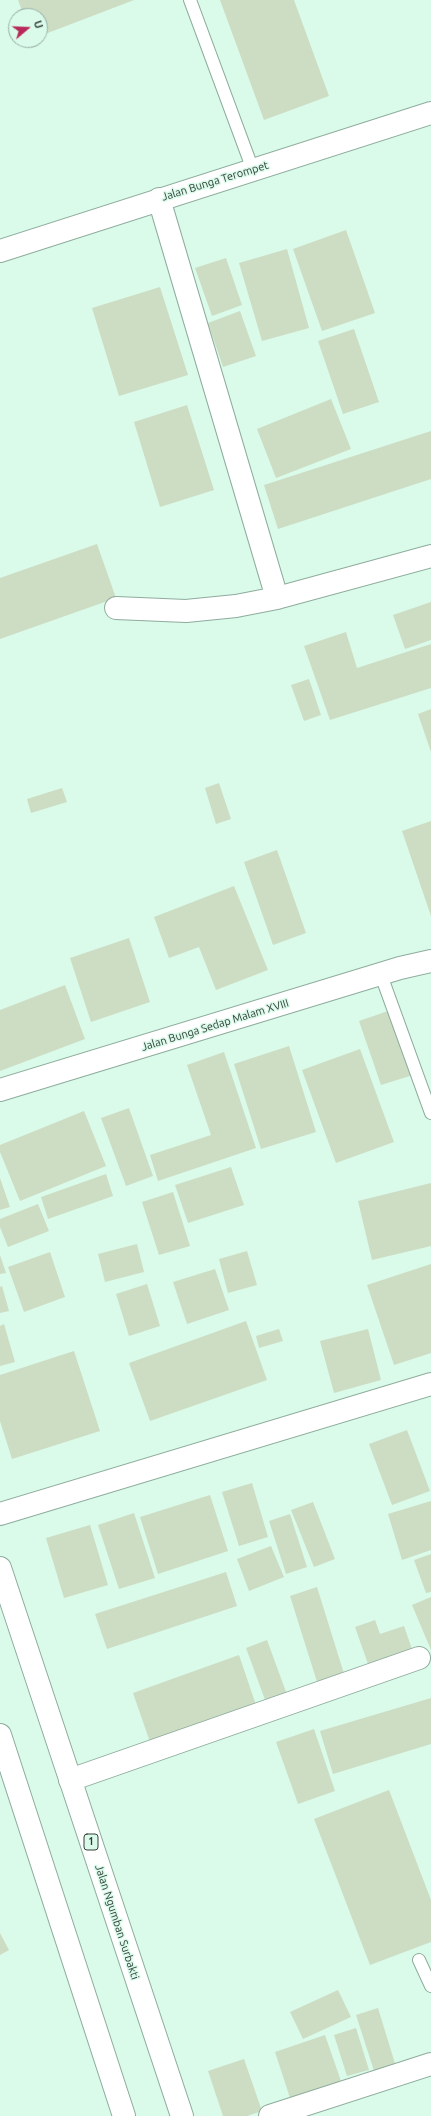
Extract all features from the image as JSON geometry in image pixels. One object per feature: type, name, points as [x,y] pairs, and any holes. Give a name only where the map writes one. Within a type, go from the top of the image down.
[{"type":"main road","name":"Jalan Bunga Terompet","points":[[0,250],[431,113]]},
{"type":"main road","points":[[159,199],[277,598]]},
{"type":"main road","points":[[116,608],[186,611],[236,606],[277,598],[431,556]]},
{"type":"main road","name":"Jalan Bunga Sedap Malam XVIII","points":[[0,1090],[431,961]]},
{"type":"main road","points":[[0,1514],[431,1384]]},
{"type":"main road","name":"Jalan Ngumban Surbakti","points":[[0,1568],[182,2116]]},
{"type":"main road","points":[[70,1780],[419,1658]]},
{"type":"main road","points":[[0,1735],[5,1764],[124,2116]]},
{"type":"main road","points":[[270,2116],[431,2064]]},
{"type":"lane","points":[[190,0],[254,170]]},
{"type":"lane","points":[[381,975],[431,1113]]},
{"type":"lane","points":[[419,1960],[431,1986]]},
{"type":"building","points":[[18,0],[134,0],[48,33],[48,8],[21,8]]},
{"type":"building","points":[[220,0],[294,0],[329,96],[264,120]]},
{"type":"building","points":[[346,230],[375,313],[322,331],[293,249]]},
{"type":"building","points":[[287,249],[309,328],[262,341],[239,263]]},
{"type":"building","points":[[226,258],[242,305],[212,316],[195,268]]},
{"type":"building","points":[[160,287],[188,375],[119,396],[92,308]]},
{"type":"building","points":[[240,311],[256,356],[223,367],[208,323]]},
{"type":"building","points":[[354,329],[379,402],[343,414],[318,341]]},
{"type":"building","points":[[331,399],[351,449],[276,478],[257,429]]},
{"type":"building","points":[[187,405],[214,490],[160,507],[134,422]]},
{"type":"building","points":[[431,431],[431,479],[278,529],[264,485]]},
{"type":"building","points":[[97,544],[116,598],[0,639],[0,578]]},
{"type":"building","points":[[431,602],[431,640],[405,649],[393,615]]},
{"type":"building","points":[[346,632],[357,668],[431,644],[431,688],[330,720],[304,646]]},
{"type":"building","points":[[309,679],[321,715],[304,721],[291,685]]},
{"type":"building","points":[[431,709],[431,752],[418,714]]},
{"type":"building","points":[[219,783],[231,819],[216,824],[205,788]]},
{"type":"building","points":[[62,788],[67,802],[31,813],[27,799]]},
{"type":"building","points":[[431,821],[431,916],[402,831]]},
{"type":"building","points":[[277,850],[306,933],[273,945],[244,862]]},
{"type":"building","points":[[234,886],[268,970],[216,990],[199,947],[169,958],[154,917]]},
{"type":"building","points":[[129,938],[150,1002],[91,1022],[70,958]]},
{"type":"building","points":[[65,985],[85,1039],[0,1071],[0,1010]]},
{"type":"building","points":[[391,1010],[413,1075],[381,1085],[359,1021]]},
{"type":"building","points":[[289,1046],[316,1132],[261,1149],[234,1064]]},
{"type":"building","points":[[360,1049],[394,1142],[336,1163],[302,1070]]},
{"type":"building","points":[[224,1052],[256,1148],[158,1181],[150,1155],[211,1135],[187,1065]]},
{"type":"building","points":[[129,1108],[153,1176],[126,1186],[101,1118]]},
{"type":"building","points":[[84,1111],[106,1166],[20,1201],[0,1152],[0,1145]]},
{"type":"building","points":[[231,1167],[244,1205],[188,1223],[175,1185]]},
{"type":"building","points":[[106,1174],[113,1196],[48,1219],[41,1197]]},
{"type":"building","points":[[0,1178],[10,1207],[0,1210]]},
{"type":"building","points":[[431,1183],[431,1246],[372,1260],[358,1201]]},
{"type":"building","points":[[173,1192],[190,1246],[159,1255],[142,1202]]},
{"type":"building","points":[[38,1204],[49,1231],[8,1247],[0,1227],[0,1219]]},
{"type":"building","points":[[137,1244],[144,1272],[105,1282],[98,1254]]},
{"type":"building","points":[[247,1251],[257,1285],[228,1293],[219,1259]]},
{"type":"building","points":[[50,1252],[65,1297],[24,1312],[8,1267]]},
{"type":"building","points":[[0,1255],[6,1273],[0,1274]]},
{"type":"building","points":[[431,1264],[431,1353],[394,1365],[367,1285]]},
{"type":"building","points":[[215,1269],[229,1310],[187,1324],[173,1282]]},
{"type":"building","points":[[147,1284],[160,1326],[129,1336],[116,1294]]},
{"type":"building","points":[[2,1286],[9,1311],[0,1313],[0,1287]]},
{"type":"building","points":[[246,1321],[267,1380],[150,1421],[129,1363]]},
{"type":"building","points":[[4,1324],[15,1362],[0,1366],[0,1326]]},
{"type":"building","points":[[279,1329],[283,1341],[259,1348],[256,1336]]},
{"type":"building","points":[[368,1329],[381,1380],[334,1393],[320,1341]]},
{"type":"building","points":[[74,1351],[100,1431],[12,1459],[0,1421],[0,1375]]},
{"type":"building","points":[[407,1430],[430,1491],[392,1505],[369,1444]]},
{"type":"building","points":[[252,1483],[268,1537],[239,1546],[222,1492]]},
{"type":"building","points":[[210,1495],[228,1551],[158,1574],[140,1517]]},
{"type":"building","points":[[431,1501],[431,1550],[402,1560],[388,1514]]},
{"type":"building","points":[[313,1502],[335,1559],[314,1567],[291,1510]]},
{"type":"building","points":[[134,1513],[155,1578],[119,1589],[98,1525]]},
{"type":"building","points":[[290,1514],[307,1567],[286,1574],[269,1521]]},
{"type":"building","points":[[90,1525],[108,1585],[64,1598],[46,1538]]},
{"type":"building","points":[[271,1546],[284,1577],[249,1591],[237,1559]]},
{"type":"building","points":[[431,1554],[431,1592],[426,1593],[414,1560]]},
{"type":"building","points":[[226,1572],[237,1606],[107,1649],[95,1614]]},
{"type":"building","points":[[317,1587],[345,1677],[318,1685],[290,1596]]},
{"type":"building","points":[[431,1597],[431,1650],[412,1605]]},
{"type":"building","points":[[375,1620],[380,1634],[404,1626],[412,1649],[368,1664],[355,1627]]},
{"type":"building","points":[[267,1640],[289,1700],[268,1708],[246,1648]]},
{"type":"building","points":[[239,1655],[256,1705],[150,1742],[133,1693]]},
{"type":"building","points":[[431,1698],[431,1744],[333,1774],[320,1731]]},
{"type":"building","points":[[314,1729],[335,1791],[298,1804],[276,1742]]},
{"type":"building","points":[[389,1790],[431,1900],[431,1942],[370,1965],[314,1819]]},
{"type":"building","points":[[0,1933],[9,1950],[0,1955]]},
{"type":"building","points":[[338,1990],[351,2017],[303,2039],[290,2012]]},
{"type":"building","points":[[378,2008],[397,2070],[376,2077],[356,2015]]},
{"type":"building","points":[[356,2028],[369,2070],[347,2076],[334,2035]]},
{"type":"building","points":[[325,2035],[342,2084],[291,2101],[275,2052]]},
{"type":"building","points":[[244,2059],[262,2111],[247,2116],[223,2116],[208,2071]]}]
